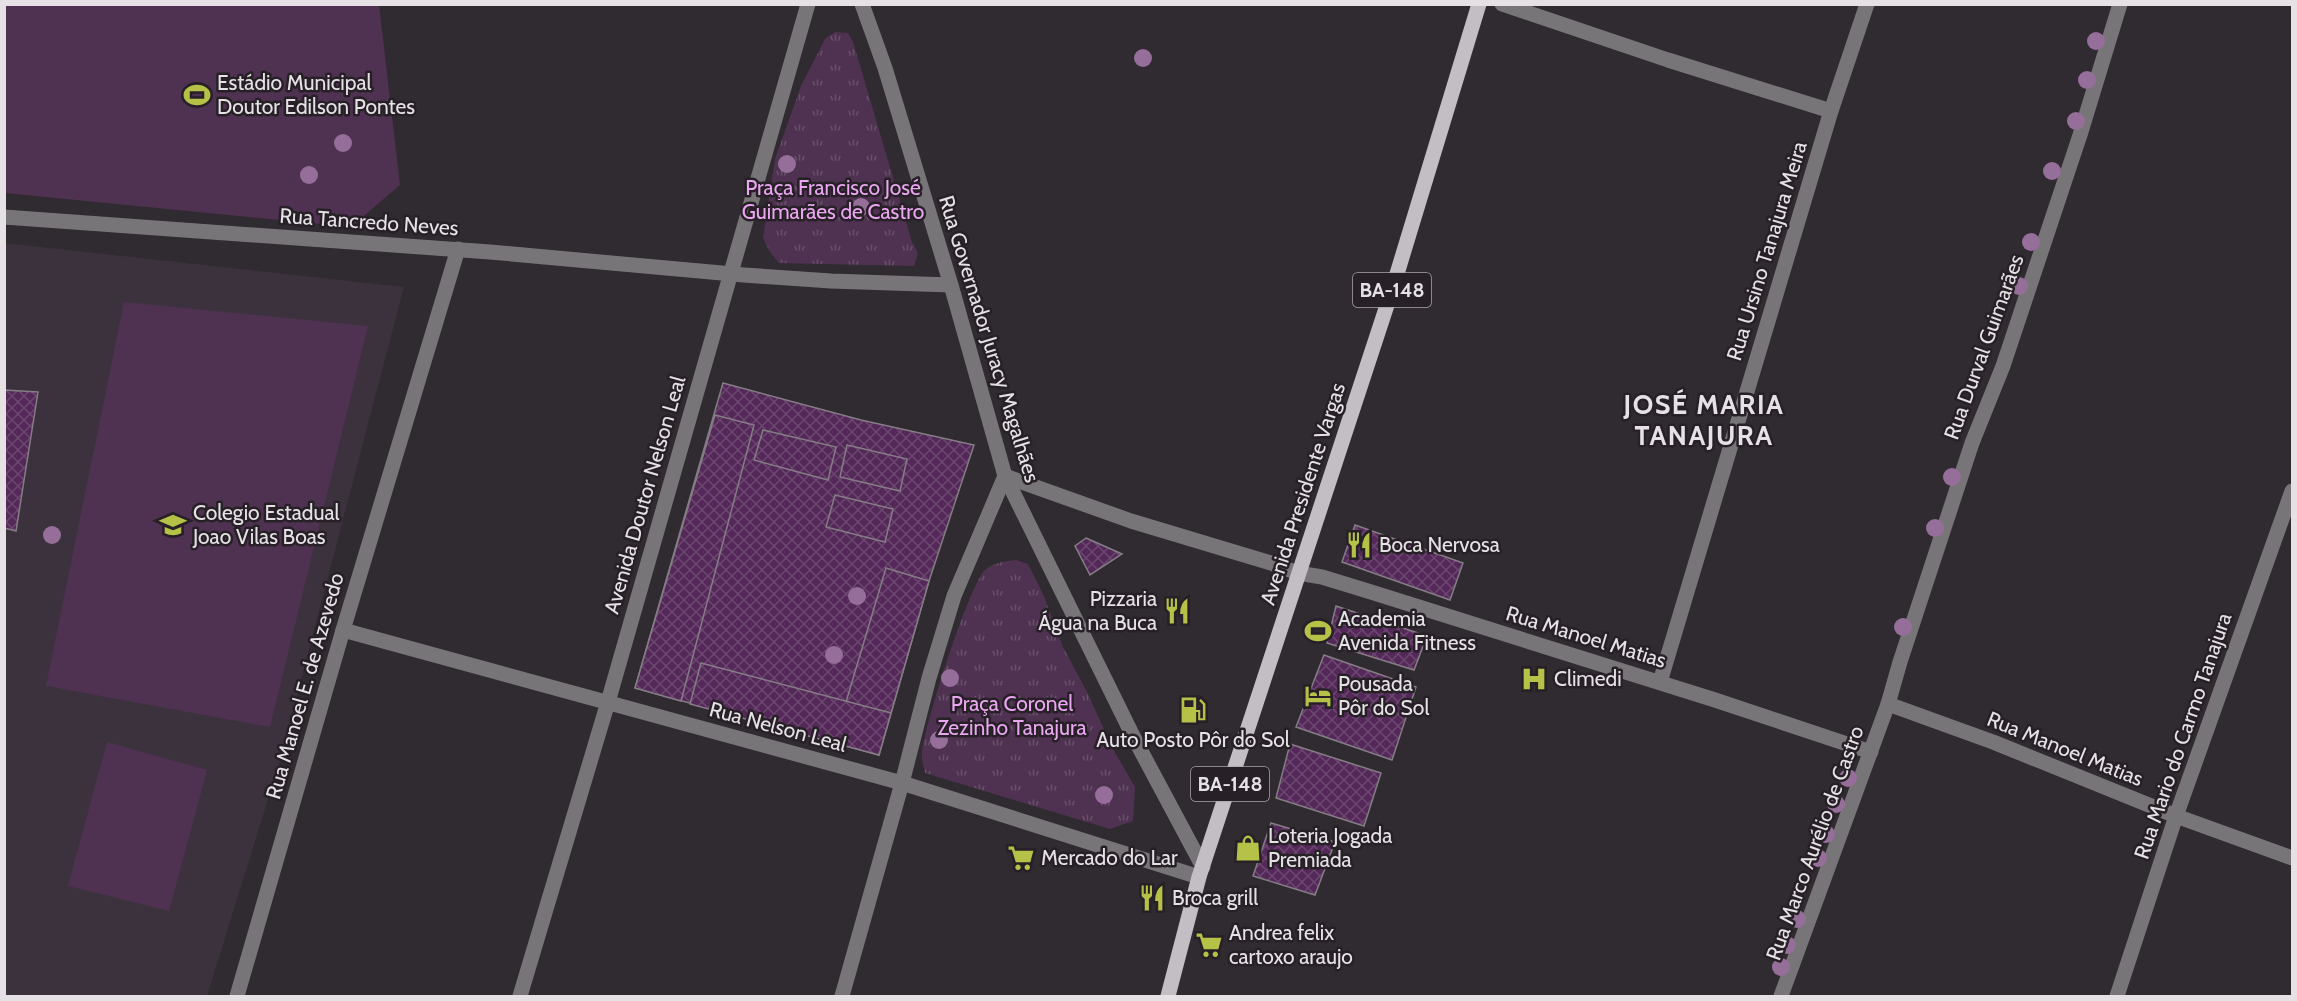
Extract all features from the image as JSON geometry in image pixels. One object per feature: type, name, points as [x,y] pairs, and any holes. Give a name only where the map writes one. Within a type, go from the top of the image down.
[{"type":"main road","name":"Avenida Presidente Vargas","points":[[1168,996],[1201,872],[1393,287],[1479,4]]},
{"type":"street","name":"Avenida Doutor Nelson Leal","points":[[519,996],[608,702],[808,4]]},
{"type":"street","name":"Rua Governador Juracy Magalhães","points":[[862,4],[885,68],[951,285],[1005,476],[1201,872]]},
{"type":"street","points":[[1502,4],[1668,60],[1831,111]]},
{"type":"street","name":"Rua Ursino Tanajura Meira","points":[[1660,682],[1831,111],[1867,4]]},
{"type":"street","name":"Rua Durval Guimarães","points":[[1888,704],[1972,443],[2003,366],[2080,135],[2120,4]]},
{"type":"street","name":"Rua Tancredo Neves","points":[[4,217],[458,249],[730,274],[842,282],[951,285]]},
{"type":"street","name":"Rua Manoel E. de Azevedo","points":[[237,996],[343,630],[458,249]]},
{"type":"street","name":"Rua Manoel Matias","points":[[1005,476],[1131,521],[1298,573],[1322,577],[1362,589],[1660,682],[1871,752]]},
{"type":"street","points":[[842,996],[929,678],[954,596],[1005,476]]},
{"type":"street","name":"Rua Mario do Carmo Tanajura","points":[[2117,996],[2176,816],[2292,491]]},
{"type":"street","name":"Rua Nelson Leal","points":[[343,630],[902,783],[1201,872]]},
{"type":"street","name":"Rua Manoel Matias","points":[[1888,704],[1993,742],[2176,816],[2292,858]]},
{"type":"street","name":"Rua Marco Aurélio de Castro","points":[[1781,996],[1888,704]]},
{"type":"shaded area","name":"Colegio Estadual Joao Vilas Boas","points":[[5,243],[404,287],[279,764],[207,996],[5,996]]},
{"type":"green space","name":"Estádio Municipal Doutor Edilson Pontes","points":[[4,5],[379,5],[400,185],[351,227],[5,193]]},
{"type":"green space","name":"Praça Francisco José Guimarães de Castro","points":[[835,32],[848,33],[853,42],[912,242],[918,253],[914,266],[779,263],[763,238],[775,159],[801,86],[825,39]]},
{"type":"green space","points":[[124,302],[368,326],[270,727],[46,686]]},
{"type":"green space","name":"Praça Coronel Zezinho Tanajura","points":[[1016,560],[1028,564],[1043,594],[1063,647],[1113,749],[1135,787],[1133,821],[1110,829],[925,773],[922,761],[924,740],[948,658],[969,602],[985,570],[996,564]]},
{"type":"green space","points":[[107,742],[207,770],[169,911],[68,886]]},
{"type":"building","points":[[723,383],[861,420],[974,445],[929,581],[879,755],[635,688]]},
{"type":"building","points":[[4,390],[38,392],[16,531],[4,528]]},
{"type":"building","points":[[715,415],[754,425],[681,701],[635,688]]},
{"type":"building","points":[[763,430],[836,447],[828,480],[754,460]]},
{"type":"building","points":[[847,445],[907,459],[900,491],[840,477]]},
{"type":"building","points":[[835,495],[893,509],[885,542],[826,527]]},
{"type":"building","points":[[1355,525],[1463,563],[1450,600],[1342,562]]},
{"type":"building","points":[[1086,538],[1122,554],[1090,575],[1075,546]]},
{"type":"building","points":[[886,568],[929,581],[891,713],[846,702]]},
{"type":"building","points":[[1336,606],[1427,636],[1414,670],[1327,643]]},
{"type":"building","points":[[1324,655],[1416,687],[1392,760],[1296,727]]},
{"type":"building","points":[[701,663],[891,713],[879,755],[690,704]]},
{"type":"building","points":[[1290,744],[1381,773],[1364,826],[1276,798]]},
{"type":"building","points":[[1271,823],[1335,842],[1315,895],[1253,876]]},
{"type":"place","name":"Estádio Municipal Doutor Edilson Pontes","points":[[197,95]]},
{"type":"place","name":"Colegio Estadual Joao Vilas Boas","points":[[173,525]]},
{"type":"place","name":"Boca Nervosa","points":[[1359,545]]},
{"type":"place","name":"Pizzaria Água na Buca","points":[[1177,611]]},
{"type":"place","name":"Academia Avenida Fitness","points":[[1318,631]]},
{"type":"place","name":"Climedi","points":[[1534,679]]},
{"type":"place","name":"Pousada Pôr do Sol","points":[[1318,696]]},
{"type":"place","name":"Auto Posto Pôr do Sol","points":[[1193,710]]},
{"type":"place","name":"Loteria Jogada Premiada","points":[[1248,848]]},
{"type":"place","name":"Mercado do Lar","points":[[1021,858]]},
{"type":"place","name":"Broca grill","points":[[1152,898]]},
{"type":"place","name":"Andrea felix cartoxo araujo","points":[[1209,945]]},
{"type":"district","name":"JOSÉ MARIA TANAJURA","points":[[1704,420]]}]
